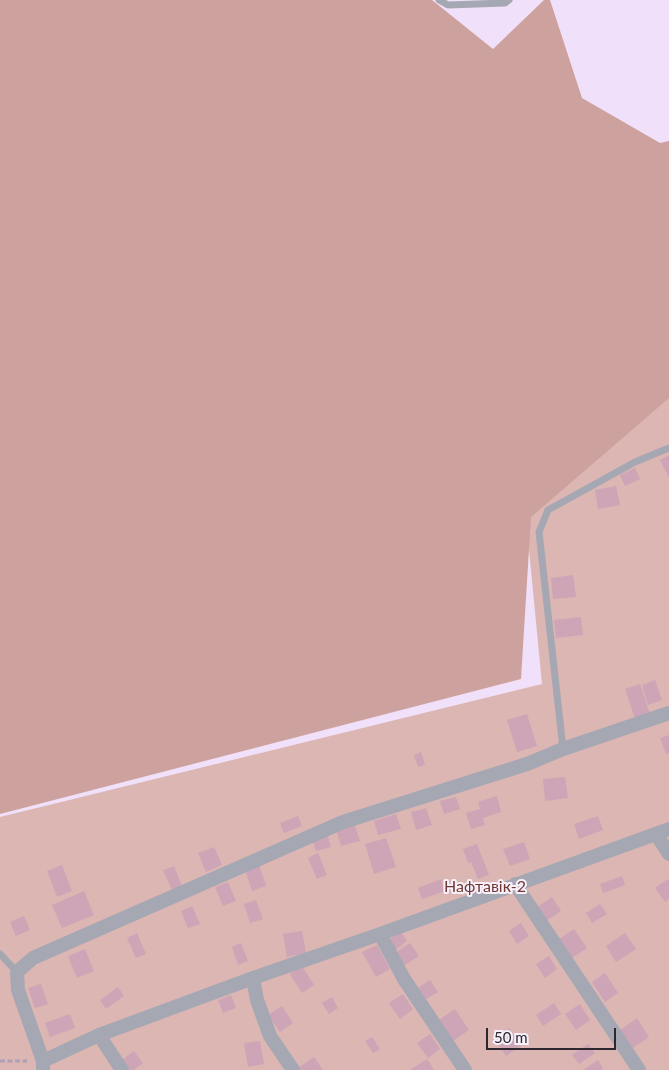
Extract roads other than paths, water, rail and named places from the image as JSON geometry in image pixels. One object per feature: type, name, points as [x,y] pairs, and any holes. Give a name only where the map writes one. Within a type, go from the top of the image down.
[{"type":"street","points":[[669,713],[563,749],[527,764],[344,822],[33,958],[16,972],[18,990],[43,1066],[99,1036],[253,978],[662,832],[669,854]]},
{"type":"street","points":[[515,884],[639,1070]]},
{"type":"street","points":[[380,934],[404,979],[465,1070]]},
{"type":"street","points":[[253,978],[257,1000],[270,1036],[293,1070]]},
{"type":"street","points":[[99,1036],[122,1070]]},
{"type":"lane","points":[[439,0],[448,5],[505,3],[509,0]]},
{"type":"lane","points":[[563,749],[539,532],[548,510],[635,462],[669,448]]},
{"type":"lane","points":[[0,954],[16,972]]},
{"type":"park label","name":"Нафтавік-2","points":[[485,887]]}]
